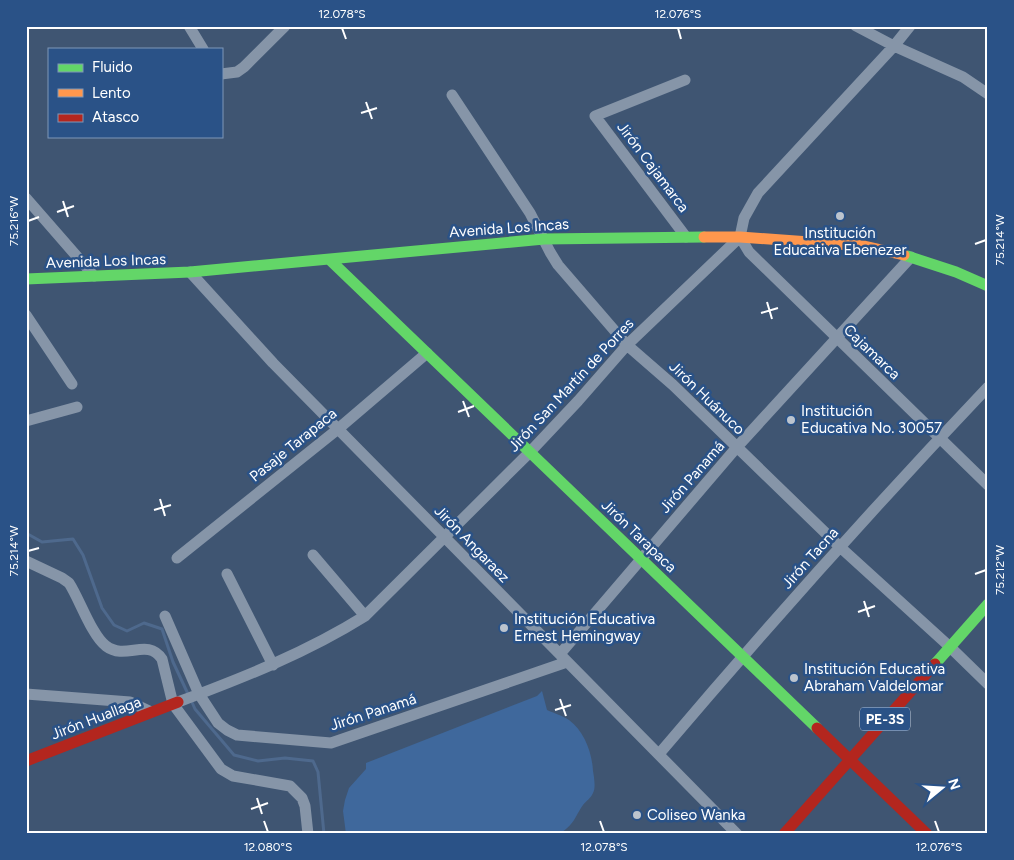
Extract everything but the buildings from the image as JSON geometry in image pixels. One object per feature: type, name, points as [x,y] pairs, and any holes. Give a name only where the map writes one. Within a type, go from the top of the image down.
[{"type":"main road","name":"Avenida Los Incas","points":[[26,279],[190,272],[544,239],[740,237],[864,246],[911,257],[956,272],[988,286]]},
{"type":"main road","name":"Jirón Tarapaca","points":[[330,260],[927,834]]},
{"type":"main road","name":"PE-3S","points":[[932,685],[988,604]]},
{"type":"main road","name":"PE-3S","points":[[784,834],[854,763],[957,650]]},
{"type":"main road","name":"Jirón Huallaga","points":[[26,761],[175,703]]},
{"type":"main road","name":"PE-3S","points":[[800,834],[854,763],[876,748]]},
{"type":"street","points":[[189,26],[202,48]]},
{"type":"street","points":[[225,74],[237,72],[244,67],[285,26]]},
{"type":"street","points":[[856,26],[894,46],[963,77],[988,94]]},
{"type":"street","points":[[740,237],[744,218],[758,194],[894,46],[910,26]]},
{"type":"street","name":"Jirón Cajamarca","points":[[685,80],[595,116],[686,237]]},
{"type":"street","name":"Jirón Huánuco","points":[[452,95],[530,213],[558,265],[627,345],[673,385],[840,547],[957,650],[988,684]]},
{"type":"street","points":[[26,198],[94,276]]},
{"type":"street","name":"Cajamarca","points":[[740,237],[750,252],[988,485]]},
{"type":"street","name":"Jirón San Martín de Porres","points":[[175,703],[273,665],[365,616],[530,452],[627,345],[740,237]]},
{"type":"street","name":"Jirón Panamá","points":[[165,616],[198,694],[218,723],[237,735],[331,743],[563,658],[641,559],[737,447],[911,257]]},
{"type":"street","name":"Jirón Angaraez","points":[[190,272],[273,363],[737,834]]},
{"type":"street","points":[[26,315],[72,384]]},
{"type":"street","name":"Pasaje Tarapaca","points":[[177,558],[338,429],[427,353]]},
{"type":"street","name":"Jirón Tacna","points":[[659,754],[742,656],[988,387]]},
{"type":"street","points":[[26,421],[77,407]]},
{"type":"street","points":[[313,555],[365,616]]},
{"type":"street","points":[[26,561],[69,583],[98,637],[111,650],[122,652],[147,648],[159,655],[162,659],[175,703],[221,769],[232,776],[290,786],[302,798],[305,806],[308,834]]},
{"type":"street","points":[[227,574],[273,665]]},
{"type":"street","points":[[26,694],[130,702],[151,712]]},
{"type":"shaded area","points":[[542,691],[547,710],[569,720],[579,730],[589,749],[592,764],[594,791],[571,824],[559,834],[346,834],[343,811],[345,800],[349,788],[366,769],[366,763],[537,696]]},
{"type":"waterway","points":[[26,533],[42,542],[73,539],[83,555],[102,608],[114,625],[127,631],[144,623],[162,629],[173,662],[188,694]]},
{"type":"waterway","points":[[191,700],[195,709],[234,755],[258,761],[285,758],[313,761],[318,772],[324,834]]},
{"type":"traffic: fast","points":[[26,279],[190,272],[544,239],[704,237]]},
{"type":"traffic: fast","points":[[904,255],[956,272],[988,286]]},
{"type":"traffic: fast","points":[[330,260],[817,728]]},
{"type":"traffic: fast","points":[[935,664],[988,604]]},
{"type":"traffic: slow","points":[[704,237],[740,237],[864,246],[904,255]]},
{"type":"traffic: jam","points":[[784,834],[935,664]]},
{"type":"traffic: jam","points":[[26,761],[178,702]]},
{"type":"traffic: jam","points":[[817,728],[927,834]]},
{"type":"place","name":"Institución Educativa Ebenezer","points":[[840,216]]},
{"type":"place","name":"Institución Educativa No. 30057","points":[[791,420]]},
{"type":"place","name":"Institución Educativa Ernest Hemingway","points":[[504,628]]},
{"type":"place","name":"Institución Educativa Abraham Valdelomar","points":[[794,678]]},
{"type":"place","name":"Coliseo Wanka","points":[[637,815]]}]
